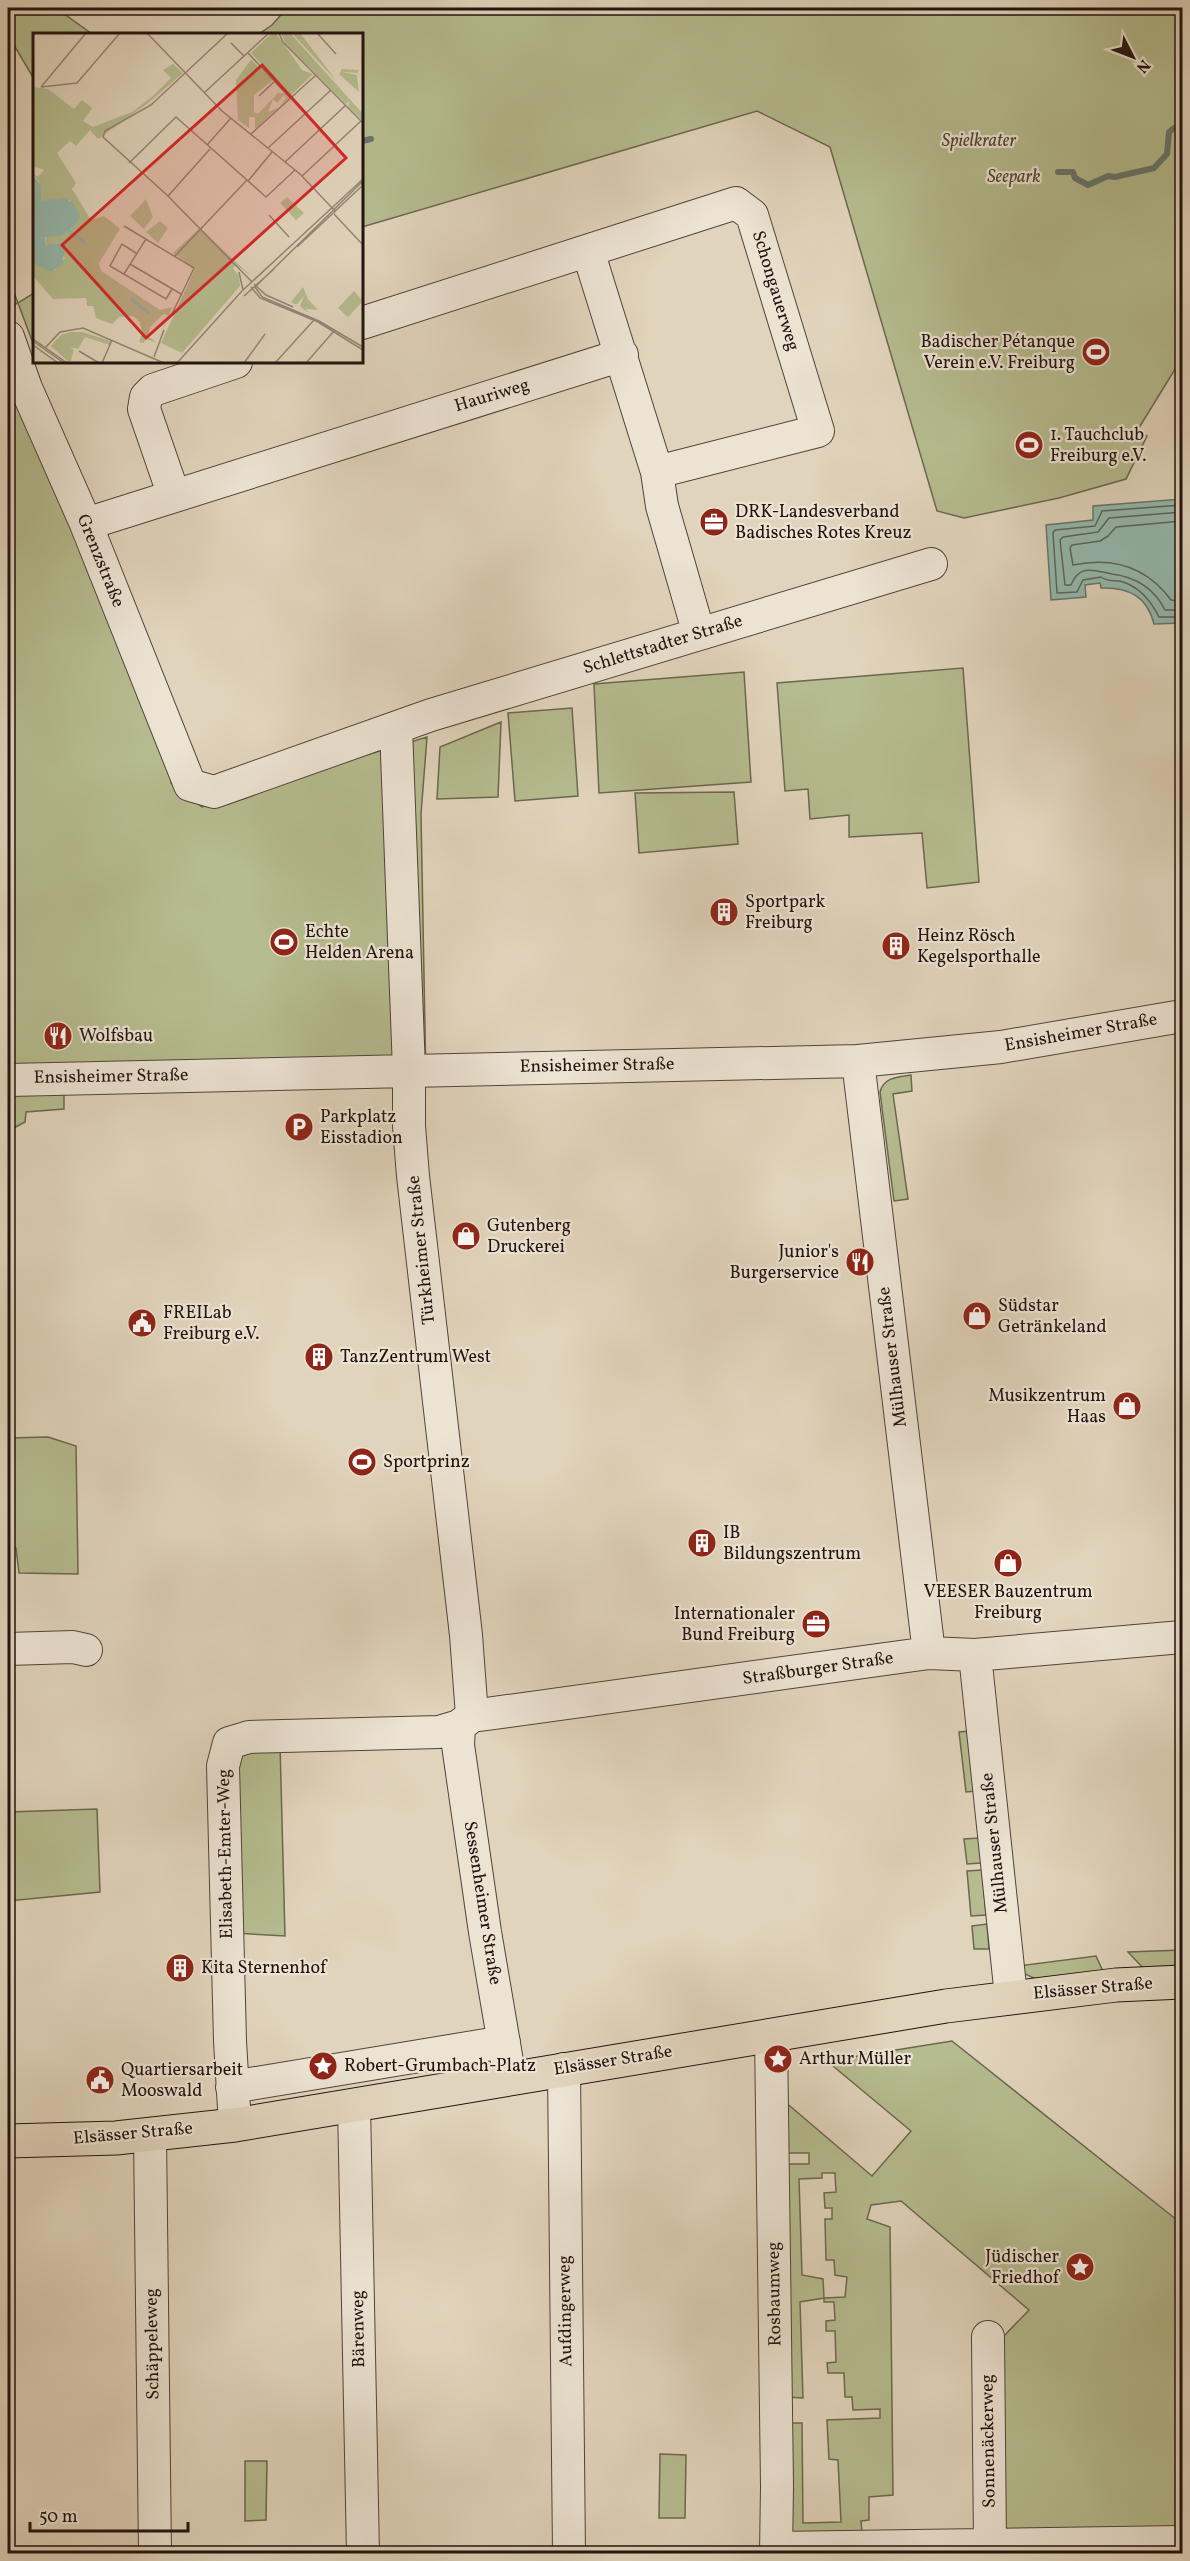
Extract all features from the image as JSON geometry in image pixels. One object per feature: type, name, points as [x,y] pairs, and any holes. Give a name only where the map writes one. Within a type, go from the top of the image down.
[{"type":"main road","name":"Elsässer Straße","points":[[8,2141],[116,2138],[235,2125],[1011,1996],[1116,1985],[1182,1982]]},
{"type":"street","name":"Schongauerweg","points":[[363,323],[736,202],[752,215],[818,431],[657,472]]},
{"type":"street","points":[[588,251],[657,472],[662,506],[699,634]]},
{"type":"street","name":"Grenzstraße","points":[[8,337],[26,388],[86,524],[190,785]]},
{"type":"street","name":"Hauriweg","points":[[86,524],[622,355]]},
{"type":"street","points":[[174,496],[144,409],[146,397],[153,390],[233,363]]},
{"type":"street","name":"Schlettstadter Straße","points":[[190,785],[214,792],[431,715],[931,564]]},
{"type":"street","points":[[396,728],[409,1070]]},
{"type":"street","name":"Ensisheimer Straße","points":[[8,1080],[858,1061],[1001,1047],[1182,1016]]},
{"type":"street","name":"Mülhauser Straße","points":[[858,1061],[929,1653]]},
{"type":"street","name":"Türkheimer Straße","points":[[409,1070],[409,1126],[413,1176],[466,1635],[466,1721]]},
{"type":"street","name":"Straßburger Straße","points":[[466,1721],[929,1653],[975,1655],[1182,1637]]},
{"type":"street","points":[[8,1649],[73,1647],[86,1650]]},
{"type":"street","name":"Mülhauser Straße","points":[[975,1655],[1011,1996]]},
{"type":"street","name":"Sessenheimer Straße","points":[[466,1721],[458,1745],[485,1932],[510,2079]]},
{"type":"street","name":"Elisabeth-Emter-Weg","points":[[235,2125],[223,1766],[229,1743],[249,1737],[439,1732],[466,1721]]},
{"type":"street","name":"Rosbaumweg","points":[[771,2035],[776,2551]]},
{"type":"street","points":[[232,2087],[504,2042]]},
{"type":"street","name":"Aufdingerweg","points":[[564,2069],[569,2553]]},
{"type":"street","name":"Bärenweg","points":[[354,2105],[363,2553]]},
{"type":"street","name":"Schäppeleweg","points":[[150,2134],[156,2553]]},
{"type":"street","name":"Sonnenäckerweg","points":[[988,2337],[990,2545]]},
{"type":"street","points":[[776,2551],[1182,2542]]},
{"type":"green space","points":[[8,8],[56,8],[91,33],[33,33],[33,77],[8,35]]},
{"type":"green space","name":"Seepark","points":[[287,8],[1182,8],[1182,362],[1180,361],[1137,431],[1147,436],[1126,479],[1059,498],[964,518],[937,511],[830,147],[757,111],[363,227],[363,33],[260,33],[272,25]]},
{"type":"green space","points":[[8,277],[18,303],[13,305],[8,301]]},
{"type":"green space","points":[[33,294],[33,343],[18,303]]},
{"type":"green space","points":[[8,370],[172,778],[171,783],[202,807],[251,789],[427,737],[421,814],[426,1082],[64,1093],[64,1109],[26,1112],[25,1122],[12,1129],[11,1109],[8,1109]]},
{"type":"green space","points":[[963,668],[979,882],[927,888],[922,833],[849,837],[849,815],[810,819],[808,789],[785,791],[777,683]]},
{"type":"green space","points":[[744,672],[751,782],[599,793],[594,684]]},
{"type":"green space","points":[[572,708],[578,796],[515,801],[508,713]]},
{"type":"green space","points":[[501,722],[498,797],[437,799],[440,747]]},
{"type":"green space","points":[[734,792],[738,844],[639,853],[635,793]]},
{"type":"green space","points":[[911,1075],[912,1091],[893,1094],[908,1199],[894,1201],[880,1092],[888,1081]]},
{"type":"green space","points":[[48,1437],[76,1446],[78,1574],[19,1573],[16,1548],[8,1549],[8,1438]]},
{"type":"green space","points":[[970,1731],[976,1791],[966,1792],[959,1732]]},
{"type":"green space","points":[[280,1744],[285,1936],[235,1933],[235,1755]]},
{"type":"green space","points":[[97,1809],[100,1892],[8,1901],[8,1812]]},
{"type":"green space","points":[[979,1838],[981,1863],[967,1864],[964,1839]]},
{"type":"green space","points":[[982,1870],[986,1915],[971,1916],[967,1871]]},
{"type":"green space","points":[[987,1924],[989,1949],[974,1949],[972,1926]]},
{"type":"green space","points":[[1182,1950],[1182,1970],[1144,1969],[1128,1952]]},
{"type":"green space","points":[[1096,1956],[1102,1969],[1100,1974],[1038,1980],[1025,1974],[1018,1966]]},
{"type":"green space","points":[[952,2041],[1182,2224],[1182,2533],[1013,2535],[1003,2528],[1001,2339],[1029,2310],[901,2201],[871,2205],[867,2219],[890,2227],[893,2495],[869,2497],[869,2520],[861,2521],[862,2532],[789,2538],[788,2423],[802,2423],[803,2523],[841,2522],[838,2460],[829,2459],[827,2420],[880,2418],[880,2409],[853,2410],[852,2397],[845,2397],[844,2373],[828,2373],[827,2363],[836,2362],[835,2331],[826,2331],[826,2321],[835,2320],[834,2302],[824,2302],[824,2298],[800,2302],[803,2398],[785,2397],[788,2164],[809,2164],[809,2153],[788,2153],[784,2101],[872,2176],[911,2131],[827,2061]],"holes":[[[822,2173],[835,2173],[836,2192],[824,2193],[825,2208],[832,2208],[832,2219],[825,2219],[826,2260],[834,2260],[835,2275],[847,2277],[845,2297],[824,2298],[823,2279],[802,2275],[799,2179],[822,2178]]]},
{"type":"green space","points":[[660,2454],[686,2455],[685,2518],[659,2518]]},
{"type":"green space","points":[[245,2461],[267,2461],[266,2520],[245,2521]]},
{"type":"water","points":[[1182,499],[1182,623],[1154,624],[1147,606],[1135,595],[1120,589],[1101,588],[1100,583],[1085,585],[1086,597],[1051,600],[1046,525],[1093,520],[1093,506]]},
{"type":"waterway","points":[[1058,172],[1073,172],[1075,178],[1088,185],[1108,176],[1115,177],[1154,168],[1167,154],[1169,132],[1174,128],[1182,130]]},
{"type":"waterway","points":[[363,141],[371,139]]},
{"type":"place","name":"Badischer Pétanque Verein e.V. Freiburg","points":[[1096,352]]},
{"type":"place","name":"1. Tauchclub Freiburg e.V.","points":[[1029,445]]},
{"type":"place","name":"DRK-Landesverband Badisches Rotes Kreuz","points":[[714,522]]},
{"type":"place","name":"Sportpark Freiburg","points":[[724,912]]},
{"type":"place","name":"Echte Helden Arena","points":[[284,942]]},
{"type":"place","name":"Heinz Rösch Kegelsporthalle","points":[[896,946]]},
{"type":"place","name":"Wolfsbau","points":[[58,1036]]},
{"type":"place","name":"Parkplatz Eisstadion","points":[[299,1127]]},
{"type":"place","name":"Gutenberg Druckerei","points":[[466,1236]]},
{"type":"place","name":"Junior's Burgerservice","points":[[860,1262]]},
{"type":"place","name":"Südstar Getränkeland","points":[[977,1316]]},
{"type":"place","name":"FREILab Freiburg e.V.","points":[[142,1323]]},
{"type":"place","name":"TanzZentrum West","points":[[319,1357]]},
{"type":"place","name":"Musikzentrum Haas","points":[[1127,1406]]},
{"type":"place","name":"Sportprinz","points":[[362,1462]]},
{"type":"place","name":"IB Bildungszentrum","points":[[702,1543]]},
{"type":"place","name":"VEESER Bauzentrum Freiburg","points":[[1008,1563]]},
{"type":"place","name":"Internationaler Bund Freiburg","points":[[816,1624]]},
{"type":"place","name":"Kita Sternenhof","points":[[180,1968]]},
{"type":"place","name":"Arthur Müller","points":[[778,2059]]},
{"type":"place","name":"Robert-Grumbach-Platz","points":[[323,2066]]},
{"type":"place","name":"Quartiersarbeit Mooswald","points":[[100,2080]]},
{"type":"place","name":"Jüdischer Friedhof","points":[[1080,2267]]},
{"type":"park label","name":"Spielkrater","points":[[979,141]]}]
